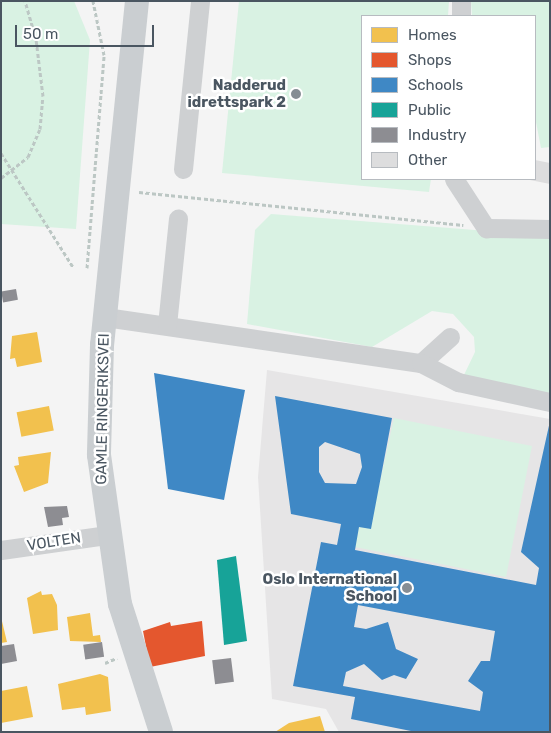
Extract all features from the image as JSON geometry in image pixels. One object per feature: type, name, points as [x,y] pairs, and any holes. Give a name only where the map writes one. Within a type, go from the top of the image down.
[{"type":"main road","name":"GAMLE RINGERIKSVEI","points":[[121,1],[130,43]]},
{"type":"main road","name":"GAMLE RINGERIKSVEI","points":[[136,1],[130,43],[105,317],[99,455],[106,535],[130,643],[161,732]]},
{"type":"street","points":[[183,169],[200,1]]},
{"type":"street","points":[[461,1],[461,15]]},
{"type":"street","points":[[455,180],[486,228],[550,229]]},
{"type":"street","points":[[167,325],[178,219]]},
{"type":"street","name":"GAMLE RINGERIKSVEI","points":[[105,317],[421,363],[458,382],[550,402]]},
{"type":"street","points":[[421,363],[450,338]]},
{"type":"street","name":"VOLTEN","points":[[1,550],[106,535]]},
{"type":"path","points":[[1,178],[14,172],[28,157],[40,129],[43,96],[36,39],[25,1]]},
{"type":"path","points":[[87,269],[104,55],[94,1]]},
{"type":"path","points":[[1,153],[73,267]]},
{"type":"path","points":[[178,219],[183,169]]},
{"type":"path","points":[[138,192],[486,228]]},
{"type":"path","points":[[105,662],[120,657]]},
{"type":"shaded area","name":"Oslo International School","points":[[267,370],[550,419],[550,732],[339,732],[326,709],[272,699],[258,477]]},
{"type":"green space","points":[[1,1],[74,1],[90,40],[76,229],[1,224]]},
{"type":"green space","name":"Nadderud idrettspark 2","points":[[239,1],[449,1],[448,15],[361,15],[361,180],[431,180],[429,192],[222,173]]},
{"type":"green space","points":[[471,1],[550,1],[550,147],[541,148],[536,122],[536,15],[472,15]]},
{"type":"green space","points":[[271,214],[550,236],[550,397],[463,377],[475,352],[474,337],[453,314],[432,311],[372,347],[247,324],[255,230]]},
{"type":"green space","points":[[394,418],[532,446],[506,577],[355,547],[359,526],[370,527]]},
{"type":"building: Homes","points":[[37,332],[42,362],[17,367],[15,358],[10,359],[12,336]]},
{"type":"building: Homes","points":[[49,406],[54,431],[21,437],[17,412]]},
{"type":"building: Homes","points":[[51,452],[48,483],[24,492],[14,466],[19,465],[18,457]]},
{"type":"building: Homes","points":[[41,591],[42,595],[52,594],[57,605],[58,630],[33,634],[27,598]]},
{"type":"building: Homes","points":[[90,613],[93,636],[100,635],[101,642],[70,641],[67,617]]},
{"type":"building: Homes","points":[[1,617],[7,642],[1,643]]},
{"type":"building: Homes","points":[[100,674],[108,677],[111,711],[86,715],[85,707],[62,710],[58,684]]},
{"type":"building: Homes","points":[[27,686],[33,717],[1,723],[1,691]]},
{"type":"building: Homes","points":[[320,716],[325,732],[275,732],[289,723]]},
{"type":"building: Shops","points":[[202,621],[205,656],[150,667],[143,631],[170,622],[171,626]]},
{"type":"building: Schools","points":[[154,373],[245,390],[224,500],[168,489]]},
{"type":"building: Schools","points":[[275,396],[392,418],[371,529],[359,527],[355,550],[536,585],[539,568],[521,552],[550,421],[550,732],[416,732],[351,719],[355,697],[293,686],[321,542],[337,545],[341,524],[291,514]],"holes":[[[325,442],[360,454],[362,467],[356,484],[325,483],[319,472],[319,447]],[[358,605],[495,631],[490,661],[481,661],[468,681],[483,692],[480,711],[343,686],[346,672],[364,664],[382,680],[394,675],[406,679],[418,659],[396,649],[388,622],[366,629],[354,627]]]},
{"type":"building: Public","points":[[236,556],[247,641],[224,645],[217,560]]},
{"type":"building: Industry","points":[[16,289],[18,300],[3,302],[1,292]]},
{"type":"building: Industry","points":[[67,506],[69,517],[62,518],[63,525],[48,527],[44,507]]},
{"type":"building: Industry","points":[[102,642],[104,657],[85,659],[83,645]]},
{"type":"building: Industry","points":[[14,644],[17,661],[1,664],[1,646]]},
{"type":"building: Industry","points":[[231,658],[234,682],[215,684],[212,660]]},
{"type":"building: Other","points":[[536,160],[550,163],[550,184],[530,180],[536,180]]},
{"type":"place","name":"Nadderud idrettspark 2","points":[[296,94]]},
{"type":"place","name":"Oslo International School","points":[[407,588]]}]
